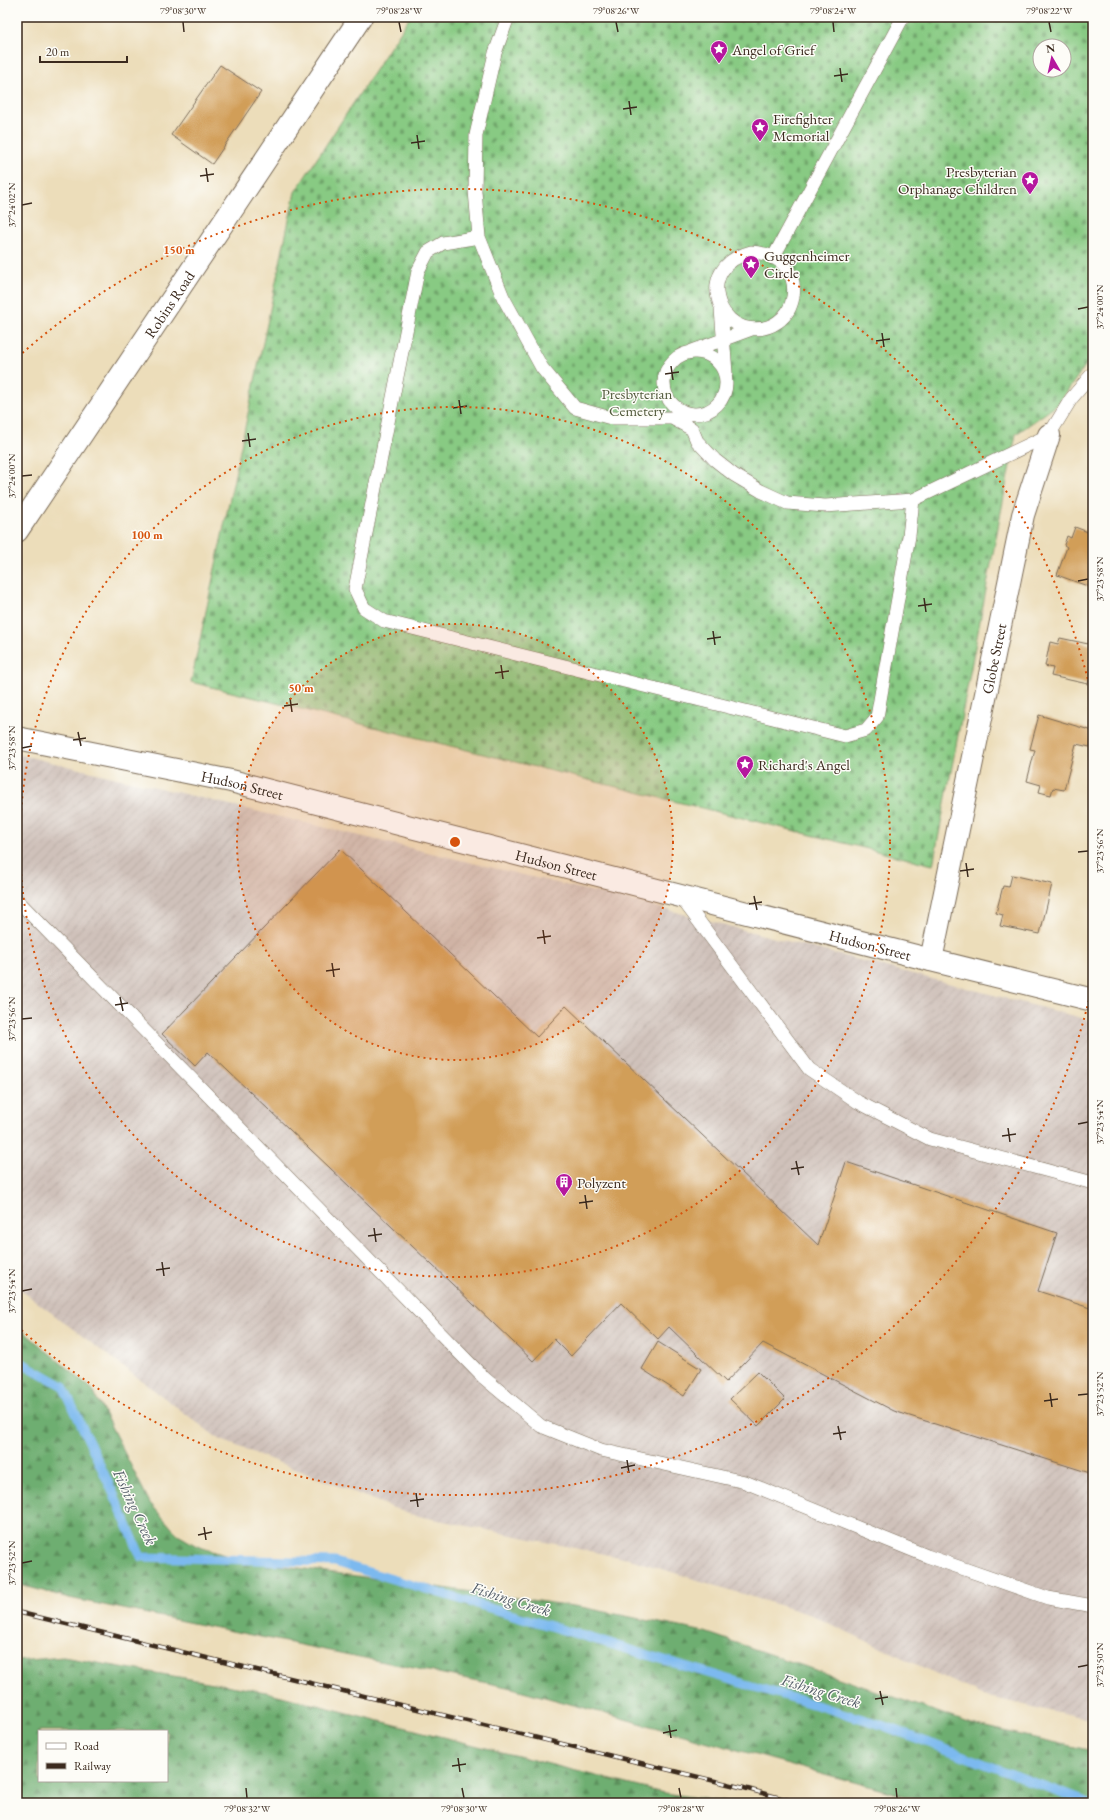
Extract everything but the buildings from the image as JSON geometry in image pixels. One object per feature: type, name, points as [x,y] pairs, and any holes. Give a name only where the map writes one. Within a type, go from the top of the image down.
[{"type":"street","name":"Robins Road","points":[[17,531],[361,17]]},
{"type":"street","name":"Globe Street","points":[[930,960],[1023,515],[1049,435]]},
{"type":"street","name":"Hudson Street","points":[[17,738],[231,781],[930,960],[1093,1000]]},
{"type":"lane","points":[[508,17],[495,53],[476,136],[475,191],[479,237],[503,297],[542,368],[575,408],[612,418],[677,421],[713,409],[718,405],[724,393],[726,380],[723,339],[721,309],[717,297],[717,284],[721,273],[728,263],[738,255],[750,252],[763,252],[784,264],[791,276],[794,288],[792,301],[786,313],[777,322],[765,328],[752,329],[723,339],[681,355],[670,364],[664,376],[664,390],[677,421],[692,429],[697,441],[715,460],[734,475],[761,491],[787,503],[825,506],[913,500],[1049,435]]},
{"type":"lane","points":[[773,258],[903,17]]},
{"type":"lane","points":[[479,237],[443,243],[428,252],[418,271],[355,589],[364,608],[384,621],[845,736],[866,730],[877,717],[909,536],[913,500]]},
{"type":"lane","points":[[721,309],[739,326],[752,329]]},
{"type":"lane","points":[[687,353],[700,352],[713,357],[722,367],[726,380]]},
{"type":"lane","name":"Globe Street","points":[[1049,435],[1071,398],[1093,372]]},
{"type":"lane","points":[[670,402],[680,411],[700,414]]},
{"type":"lane","points":[[679,895],[809,1069],[858,1102],[930,1139],[1093,1183]]},
{"type":"lane","points":[[17,900],[483,1377],[541,1426],[601,1450],[745,1482],[928,1556],[1048,1598],[1093,1606]]},
{"type":"shaded area","points":[[17,754],[649,905],[1093,1021],[1093,1721],[984,1696],[811,1615],[633,1560],[409,1514],[219,1439],[17,1287]]},
{"type":"green space","name":"Presbyterian Cemetery","points":[[410,17],[1093,17],[1093,355],[1057,405],[1016,434],[933,865],[191,682],[295,192]]},
{"type":"green space","points":[[17,1326],[92,1389],[150,1503],[178,1535],[197,1546],[240,1560],[581,1607],[705,1632],[972,1724],[1093,1751],[1093,1803],[930,1803],[512,1688],[69,1598],[17,1584]]},
{"type":"green space","points":[[63,1657],[266,1692],[659,1792],[731,1803],[17,1803],[17,1661]]},
{"type":"waterway","name":"Fishing Creek","points":[[17,1360],[63,1386],[116,1499],[141,1557],[335,1562],[876,1723],[1089,1803]]},
{"type":"railway","points":[[17,1612],[744,1788],[799,1803]]},
{"type":"place","name":"Angel of Grief","points":[[719,64]]},
{"type":"place","name":"Firefighter Memorial","points":[[760,142]]},
{"type":"place","name":"Presbyterian Orphanage Children","points":[[1030,195]]},
{"type":"place","name":"Guggenheimer Circle","points":[[751,279]]},
{"type":"place","name":"Richard's Angel","points":[[745,779]]},
{"type":"place","name":"Polyzent","points":[[564,1197]]}]
